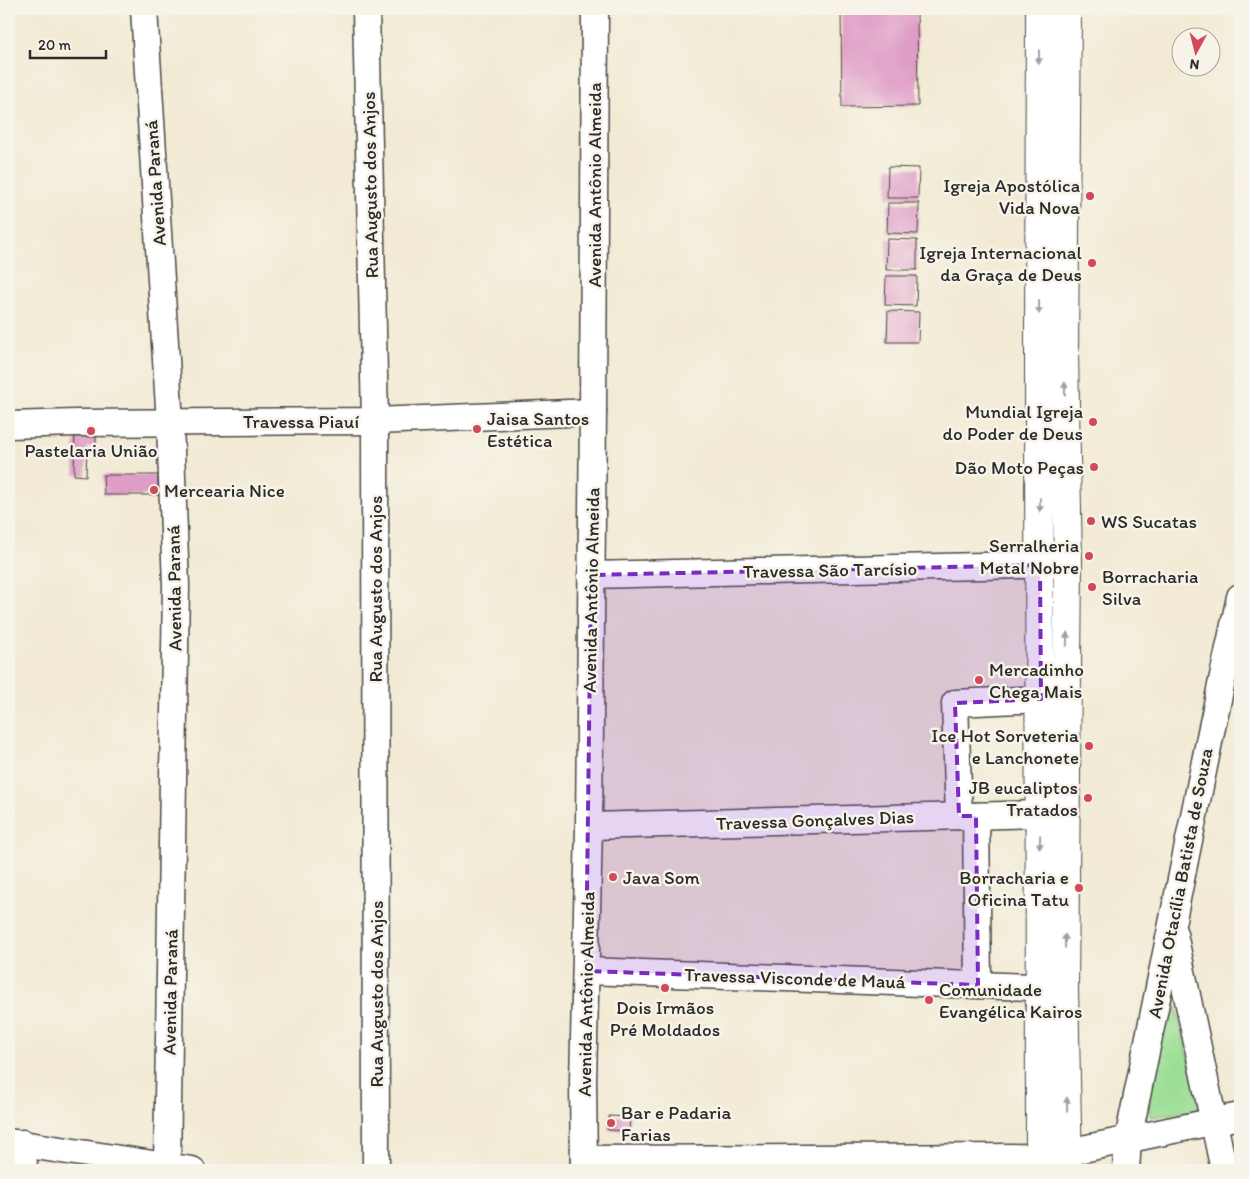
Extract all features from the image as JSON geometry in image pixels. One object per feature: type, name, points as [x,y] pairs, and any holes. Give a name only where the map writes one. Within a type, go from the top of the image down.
[{"type":"main road","points":[[1040,9],[1041,814],[1052,988],[1068,1161]]},
{"type":"main road","points":[[1040,1164],[1052,988],[1068,563],[1064,352],[1068,9]]},
{"type":"main road","points":[[1039,149],[1066,150]]},
{"type":"street","name":"Avenida Paraná","points":[[144,9],[170,423],[176,586],[179,1169]]},
{"type":"street","name":"Rua Augusto dos Anjos","points":[[366,9],[375,421],[376,1170]]},
{"type":"street","name":"Avenida Antônio Almeida","points":[[584,1165],[594,412],[594,9]]},
{"type":"street","name":"Travessa Piauí","points":[[9,425],[375,421],[594,412]]},
{"type":"street","name":"Travessa São Tarcísio","points":[[591,575],[1068,563]]},
{"type":"street","name":"Avenida Otacília Batista de Souza","points":[[1126,1170],[1128,1140],[1172,923],[1237,624]]},
{"type":"street","points":[[978,985],[968,816],[955,702],[1040,699]]},
{"type":"street","name":"Travessa Gonçalves Dias","points":[[589,826],[1041,814]]},
{"type":"street","points":[[1172,923],[1224,1170]]},
{"type":"street","name":"Travessa Visconde de Mauá","points":[[586,971],[1052,988]]},
{"type":"street","points":[[1068,1161],[1128,1140],[1240,1116]]},
{"type":"street","points":[[24,1170],[16,1142],[179,1169]]},
{"type":"street","points":[[584,1165],[1040,1164]]},
{"type":"highlighted area","points":[[1040,565],[1041,699],[955,703],[959,816],[976,816],[978,985],[586,971],[591,575]]},
{"type":"green space","points":[[1171,984],[1201,1110],[1151,1117],[1147,1103]]},
{"type":"building","points":[[841,9],[917,9],[918,106],[842,107]]},
{"type":"building","points":[[888,167],[919,168],[918,198],[887,198]]},
{"type":"building","points":[[888,203],[919,203],[918,234],[887,233]]},
{"type":"building","points":[[887,239],[917,240],[917,270],[886,270]]},
{"type":"building","points":[[886,276],[917,276],[916,306],[885,305]]},
{"type":"building","points":[[888,311],[919,312],[918,342],[887,342]]},
{"type":"building","points":[[75,428],[96,428],[96,448],[87,447],[86,476],[74,475]]},
{"type":"building","points":[[103,475],[158,475],[158,495],[104,495]]},
{"type":"building","points":[[609,1116],[630,1117],[629,1131],[608,1130]]},
{"type":"place","name":"Igreja Apostólica Vida Nova","points":[[1090,196]]},
{"type":"place","name":"Igreja Internacional da Graça de Deus","points":[[1092,263]]},
{"type":"place","name":"Mundial Igreja do Poder de Deus","points":[[1093,422]]},
{"type":"place","name":"Jaisa Santos Estética","points":[[477,429]]},
{"type":"place","name":"Pastelaria União","points":[[91,431]]},
{"type":"place","name":"Dão Moto Peças","points":[[1094,467]]},
{"type":"place","name":"Mercearia Nice","points":[[154,490]]},
{"type":"place","name":"WS Sucatas","points":[[1091,521]]},
{"type":"place","name":"Serralheria Metal Nobre","points":[[1089,556]]},
{"type":"place","name":"Borracharia Silva","points":[[1092,587]]},
{"type":"place","name":"Mercadinho Chega Mais","points":[[979,680]]},
{"type":"place","name":"Ice Hot Sorveteria e Lanchonete","points":[[1089,746]]},
{"type":"place","name":"JB eucaliptos Tratados","points":[[1088,798]]},
{"type":"place","name":"Java Som","points":[[613,877]]},
{"type":"place","name":"Borracharia e Oficina Tatu","points":[[1079,888]]},
{"type":"place","name":"Dois Irmãos Pré Moldados","points":[[665,988]]},
{"type":"place","name":"Comunidade Evangélica Kairos","points":[[929,1000]]},
{"type":"place","name":"Bar e Padaria Farias","points":[[611,1123]]}]
